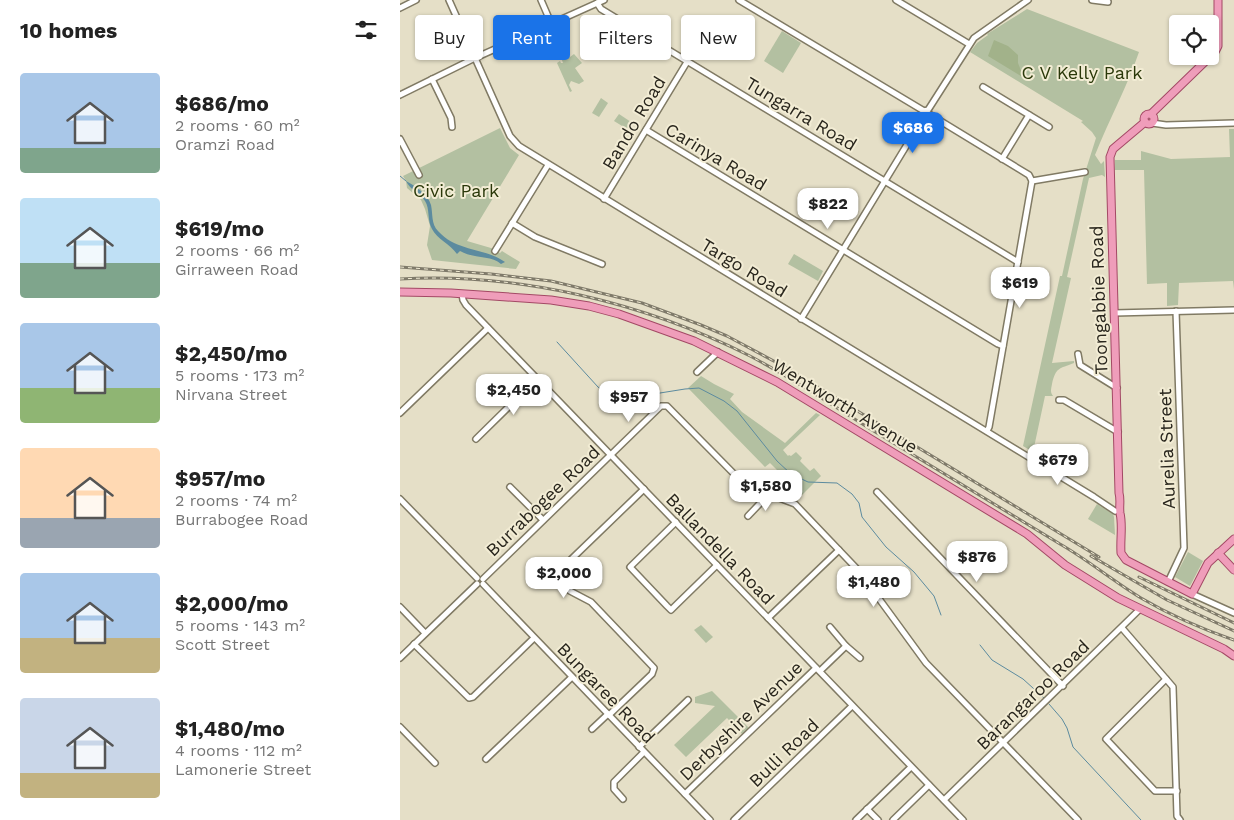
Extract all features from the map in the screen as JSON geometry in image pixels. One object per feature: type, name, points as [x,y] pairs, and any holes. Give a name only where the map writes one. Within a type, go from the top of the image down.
[{"type":"main road","points":[[1149,122],[1154,118],[1151,114],[1215,52],[1218,46],[1218,0]]},
{"type":"main road","name":"Toongabbie Road","points":[[1149,122],[1113,149],[1110,157],[1119,493],[1121,498],[1117,510],[1118,535],[1121,555],[1126,560],[1168,582]]},
{"type":"main road","name":"Wentworth Avenue","points":[[400,292],[551,300],[595,308],[654,326],[694,341],[777,382],[1027,534],[1065,565],[1110,593],[1224,648],[1234,656]]},
{"type":"main road","points":[[1168,582],[1192,594],[1206,565],[1234,538]]},
{"type":"main road","points":[[1218,553],[1234,570]]},
{"type":"street","points":[[400,8],[416,0]]},
{"type":"street","name":"Targo Road","points":[[449,0],[456,15]]},
{"type":"street","points":[[540,0],[547,15]]},
{"type":"street","points":[[570,15],[604,0]]},
{"type":"street","points":[[739,0],[1030,175],[1032,181],[989,427],[986,431]]},
{"type":"street","points":[[896,0],[969,44]]},
{"type":"street","points":[[801,319],[969,44],[978,33],[1020,2],[1028,0]]},
{"type":"street","points":[[1092,0],[1108,2]]},
{"type":"street","name":"Tungarra Road","points":[[597,3],[601,9],[687,62],[1018,262]]},
{"type":"street","points":[[400,95],[471,60]]},
{"type":"street","name":"Targo Road","points":[[476,60],[512,138],[520,148],[1117,510]]},
{"type":"street","name":"Bando Road","points":[[604,199],[687,62]]},
{"type":"street","points":[[432,79],[451,118],[452,126]]},
{"type":"street","points":[[983,87],[1049,127]]},
{"type":"street","points":[[1002,159],[1029,115]]},
{"type":"street","points":[[1149,122],[1166,125],[1234,123]]},
{"type":"street","name":"Carinya Road","points":[[646,130],[1003,346]]},
{"type":"street","points":[[400,139],[418,175]]},
{"type":"street","points":[[495,251],[548,165]]},
{"type":"street","points":[[1032,181],[1085,172]]},
{"type":"street","points":[[512,223],[535,237],[602,264]]},
{"type":"street","name":"Ballandella Road","points":[[462,294],[464,303],[963,820]]},
{"type":"street","points":[[1114,313],[1234,310]]},
{"type":"street","name":"Aurelia Street","points":[[1168,582],[1184,548],[1176,311]]},
{"type":"street","points":[[400,413],[488,328]]},
{"type":"street","points":[[696,372],[718,352]]},
{"type":"street","points":[[1078,354],[1080,365],[1117,388]]},
{"type":"street","points":[[476,439],[537,379]]},
{"type":"street","points":[[1059,400],[1064,400],[1118,432]]},
{"type":"street","name":"Burrabogee Road","points":[[400,658],[661,406],[667,406],[745,485],[769,494]]},
{"type":"street","points":[[510,487],[543,520]]},
{"type":"street","points":[[592,730],[652,674],[654,668],[591,602],[569,591],[557,579],[556,574],[644,489]]},
{"type":"street","points":[[877,492],[1062,686]]},
{"type":"street","points":[[748,516],[769,494],[794,504],[858,570],[926,663],[1078,820]]},
{"type":"street","name":"Bungaree Road","points":[[400,499],[710,820]]},
{"type":"street","points":[[676,522],[630,567],[667,606],[671,610],[717,565]]},
{"type":"street","points":[[768,618],[839,550]]},
{"type":"street","points":[[1192,594],[1234,612]]},
{"type":"street","points":[[400,607],[425,633]]},
{"type":"street","name":"Barangaroo Road","points":[[944,800],[1140,609]]},
{"type":"street","points":[[830,626],[846,646],[860,658]]},
{"type":"street","points":[[1122,628],[1166,678],[1174,690],[1177,816],[1180,820]]},
{"type":"street","points":[[414,644],[469,698],[473,697],[534,638]]},
{"type":"street","name":"Derbyshire Avenue","points":[[685,794],[846,646]]},
{"type":"street","points":[[486,759],[572,677]]},
{"type":"street","points":[[1166,678],[1106,739],[1155,791],[1177,791]]},
{"type":"street","points":[[639,747],[688,700]]},
{"type":"street","name":"Bulli Road","points":[[734,820],[852,706]]},
{"type":"street","points":[[400,727],[435,763]]},
{"type":"street","points":[[623,799],[614,789],[614,782],[644,752]]},
{"type":"street","points":[[856,820],[911,767]]},
{"type":"street","points":[[893,820],[930,785]]},
{"type":"street","points":[[867,809],[878,820]]},
{"type":"green space","name":"C V Kelly Park","points":[[1027,9],[1139,52],[1095,155],[1101,164],[1104,161],[1105,177],[1102,175],[1089,178],[1067,277],[1071,278],[1052,363],[1074,361],[1074,363],[1057,371],[1053,378],[1051,392],[1053,396],[1045,396],[1033,452],[1023,446],[1060,276],[1062,276],[1083,179],[1096,138],[1081,122],[1083,121],[970,52],[987,34]]},
{"type":"green space","points":[[782,31],[801,43],[783,73],[764,61]]},
{"type":"green space","points":[[994,40],[1008,46],[1018,55],[1018,63],[1024,78],[988,56]]},
{"type":"green space","points":[[574,54],[582,63],[575,68],[584,81],[579,84],[571,81],[569,85],[572,91],[570,92],[557,63],[560,61],[563,63],[562,60],[570,60],[570,57]]},
{"type":"green space","points":[[601,98],[608,103],[599,117],[592,113]]},
{"type":"green space","points":[[619,114],[631,122],[627,129],[614,121]]},
{"type":"green space","name":"Civic Park","points":[[500,128],[510,148],[519,155],[467,241],[491,248],[500,253],[502,251],[520,262],[516,269],[432,260],[427,245],[430,226],[425,209],[421,200],[407,188],[403,176]]},
{"type":"green space","points":[[1229,129],[1234,129],[1234,289],[1233,281],[1179,283],[1178,305],[1167,306],[1167,283],[1147,284],[1144,170],[1115,170],[1115,160],[1141,160],[1141,151],[1171,159],[1230,157]]},
{"type":"green space","points":[[794,254],[823,271],[818,281],[788,264]]},
{"type":"green space","points":[[701,376],[734,394],[730,399],[742,412],[785,443],[816,413],[820,415],[783,450],[788,456],[796,452],[802,458],[800,461],[810,471],[814,468],[821,476],[802,495],[770,463],[765,467],[688,388]]},
{"type":"green space","points":[[1097,504],[1113,514],[1115,535],[1088,519]]},
{"type":"green space","points":[[1188,552],[1203,561],[1190,586],[1175,577]]},
{"type":"green space","points":[[701,625],[713,637],[706,643],[694,630]]},
{"type":"green space","points":[[712,691],[749,728],[742,734],[727,718],[686,757],[674,745],[715,706],[695,703],[695,697]]},
{"type":"water","points":[[406,181],[427,197],[431,205],[434,225],[445,238],[453,243],[497,257],[505,262],[501,264],[492,259],[460,251],[457,254],[434,233],[430,226],[428,207],[425,201]]},
{"type":"waterway","points":[[400,176],[406,181]]},
{"type":"waterway","points":[[557,342],[598,387],[611,397],[620,395],[635,397],[699,388],[724,401],[737,411],[777,461],[791,474],[808,482],[837,483],[852,494],[859,503],[862,517],[886,547],[914,572],[934,596],[941,615]]},
{"type":"waterway","points":[[980,645],[992,660],[1023,679],[1044,698]]},
{"type":"waterway","points":[[1049,704],[1062,719],[1073,747],[1141,820]]},
{"type":"railway","points":[[400,267],[551,281],[642,303],[701,325],[727,336],[783,366],[1099,557]]},
{"type":"railway","points":[[400,279],[445,278],[535,286],[624,306],[710,337],[750,356],[798,384],[1070,550],[1141,598],[1186,621],[1234,640]]},
{"type":"railway","points":[[1091,556],[1167,600],[1234,631]]},
{"type":"railway","points":[[1139,577],[1234,623]]}]
